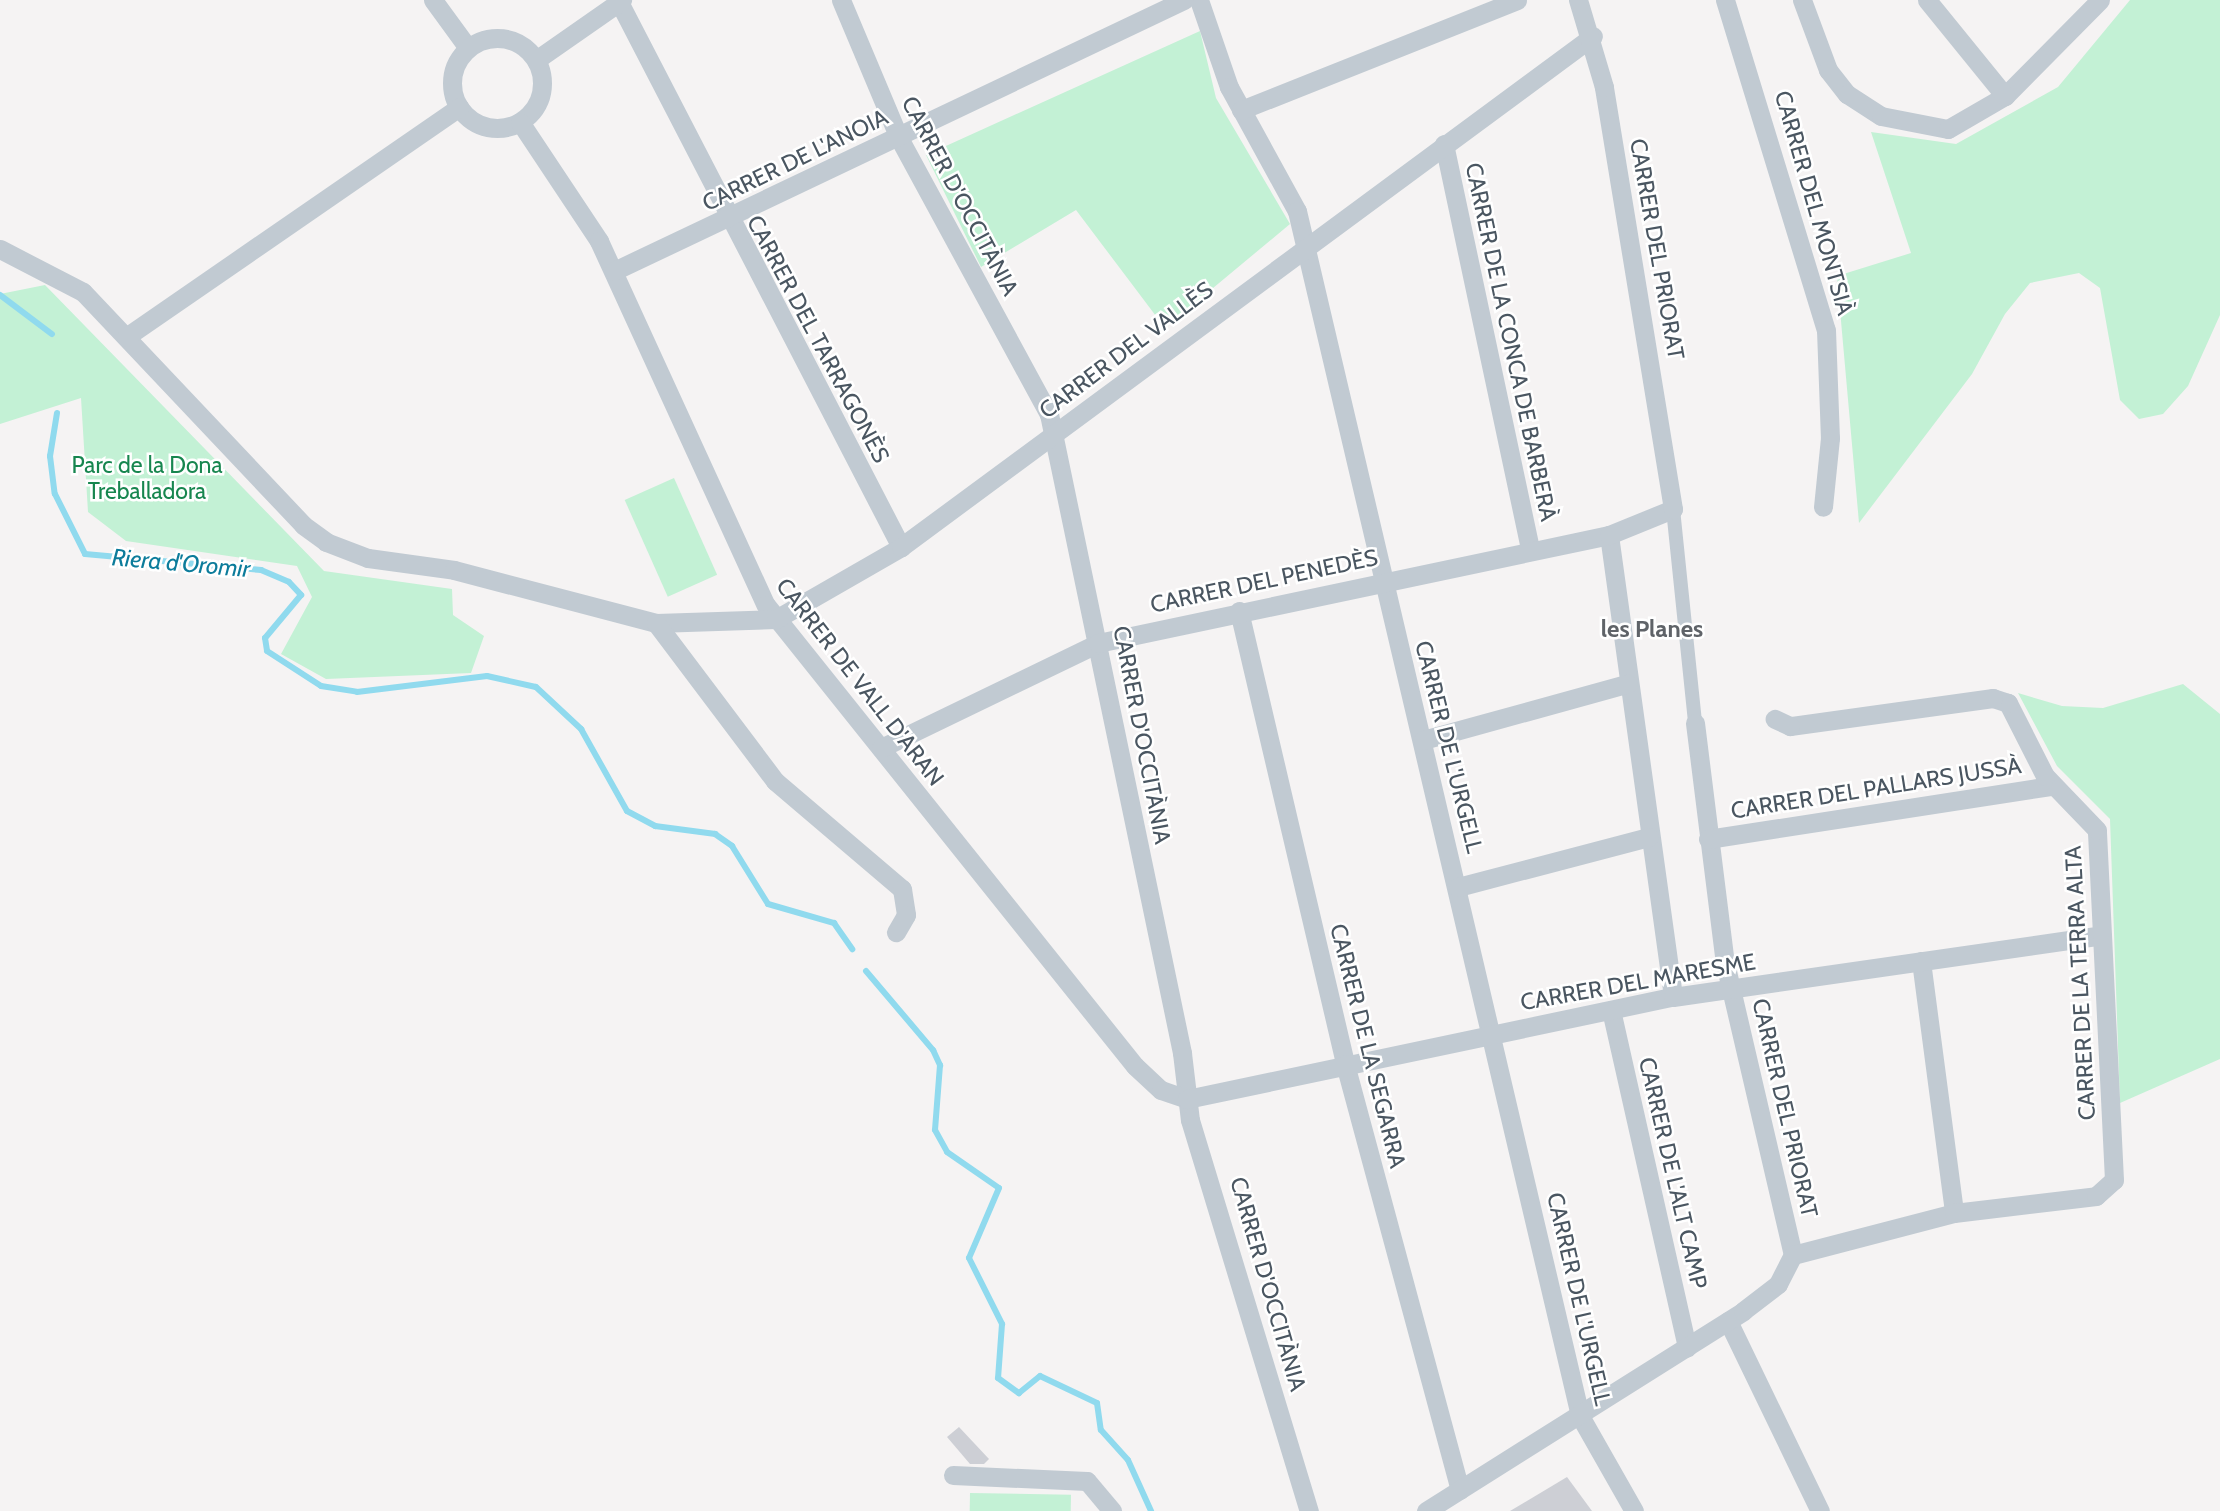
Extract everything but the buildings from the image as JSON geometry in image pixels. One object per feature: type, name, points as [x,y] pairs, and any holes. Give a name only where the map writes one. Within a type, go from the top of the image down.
[{"type":"street","points":[[433,0],[468,48]]},
{"type":"street","name":"CARRER D'OCCITÀNIA","points":[[841,0],[899,138],[1055,433],[1187,1099],[1309,1511]]},
{"type":"street","name":"CARRER DE L'ANOIA","points":[[614,271],[899,138],[1184,0]]},
{"type":"street","name":"CARRER DE L'URGELL","points":[[1199,0],[1241,110],[1297,211],[1380,580],[1423,740],[1580,1416],[1634,1511]]},
{"type":"street","points":[[1241,110],[1517,0]]},
{"type":"street","name":"CARRER DEL PRIORAT","points":[[1578,0],[1593,36],[1676,497],[1673,509]]},
{"type":"street","name":"CARRER DEL MONTSIÀ","points":[[1725,0],[1826,330],[1830,438],[1823,507]]},
{"type":"street","points":[[1802,0],[1828,70],[1847,94],[1881,116],[1948,129],[2005,96],[2100,0]]},
{"type":"street","points":[[1927,0],[2005,96]]},
{"type":"street","points":[[536,60],[620,1]]},
{"type":"street","name":"CARRER DEL TARRAGONÈS","points":[[620,1],[727,219],[901,547]]},
{"type":"street","name":"CARRER DEL VALLÈS","points":[[0,249],[66,278],[126,337],[313,535],[368,558],[454,570],[656,623],[776,619],[901,547],[1593,36]]},
{"type":"street","points":[[500,38],[524,46],[536,60],[542,93],[520,122],[490,128],[459,107],[452,81],[468,48],[500,38]]},
{"type":"street","points":[[126,337],[459,107]]},
{"type":"street","name":"CARRER DE VALL D'ARAN","points":[[520,122],[614,271],[759,594],[776,619],[1135,1066],[1161,1090],[1187,1099]]},
{"type":"street","name":"CARRER DE LA CONCA DE BARBERÀ","points":[[1444,144],[1530,550]]},
{"type":"street","points":[[1673,509],[1695,723]]},
{"type":"street","name":"CARRER DEL PENEDÈS","points":[[881,748],[1098,643],[1380,580],[1609,535],[1673,509]]},
{"type":"street","points":[[1609,535],[1627,684],[1673,997]]},
{"type":"street","name":"CARRER DE LA SEGARRA","points":[[1239,611],[1345,1064],[1460,1490]]},
{"type":"street","points":[[656,623],[775,781],[902,889],[906,915],[897,932]]},
{"type":"street","points":[[1423,740],[1627,684]]},
{"type":"street","name":"CARRER DE LA TERRA ALTA","points":[[1775,719],[1790,726],[2002,699],[2052,786],[2083,808],[2097,830],[2114,1180],[2108,1192],[1954,1213]]},
{"type":"street","name":"CARRER DEL PRIORAT","points":[[1695,723],[1708,839],[1733,989],[1793,1255]]},
{"type":"street","name":"CARRER DEL PALLARS JUSSÀ","points":[[1708,839],[2052,786]]},
{"type":"street","points":[[1458,887],[1649,837]]},
{"type":"street","name":"CARRER DEL MARESME","points":[[1187,1099],[1673,997],[2102,935]]},
{"type":"street","points":[[1426,1511],[1728,1321],[1778,1284],[1793,1255],[1954,1213],[1921,961]]},
{"type":"street","name":"CARRER DE L'ALT CAMP","points":[[1611,1010],[1687,1348]]},
{"type":"street","points":[[1728,1321],[1821,1511]]},
{"type":"street","points":[[953,1475],[1087,1481],[1112,1511]]},
{"type":"green space","points":[[2130,0],[2220,0],[2220,315],[2188,386],[2163,414],[2139,419],[2120,400],[2100,288],[2079,273],[2030,283],[2005,314],[1972,374],[1859,523],[1837,276],[1911,253],[1871,132],[1956,144],[2058,87]]},
{"type":"green space","points":[[1200,31],[1216,98],[1290,224],[1165,328],[1076,210],[981,267],[926,155]]},
{"type":"green space","name":"Parc de la Dona Treballadora","points":[[45,285],[324,571],[452,589],[453,615],[484,636],[471,673],[326,679],[281,654],[312,597],[297,566],[126,541],[88,512],[81,398],[0,424],[0,294]]},
{"type":"green space","points":[[674,478],[717,575],[668,597],[625,500]]},
{"type":"green space","points":[[2183,684],[2220,714],[2220,1059],[2120,1103],[2110,819],[2057,766],[2018,693],[2062,706],[2103,708]]},
{"type":"green space","points":[[970,1493],[1071,1495],[1071,1511],[970,1511]]},
{"type":"waterway","name":"Riera d'Oromir","points":[[0,295],[52,334]]},
{"type":"waterway","name":"Riera d'Oromir","points":[[57,413],[50,456],[55,494],[85,554],[261,570],[289,582],[301,595],[265,638],[267,651],[321,686],[357,692],[487,676],[536,687],[581,729],[627,811],[655,826],[715,834],[732,846],[768,904],[834,923],[852,949]]},
{"type":"waterway","name":"Riera d'Oromir","points":[[866,971],[933,1050],[940,1065],[935,1130],[947,1152],[999,1188],[969,1258],[1002,1324],[998,1378],[1019,1393],[1040,1376],[1097,1403],[1101,1430],[1128,1460],[1151,1511]]},
{"type":"district","name":"les Planes","points":[[1652,629]]}]
